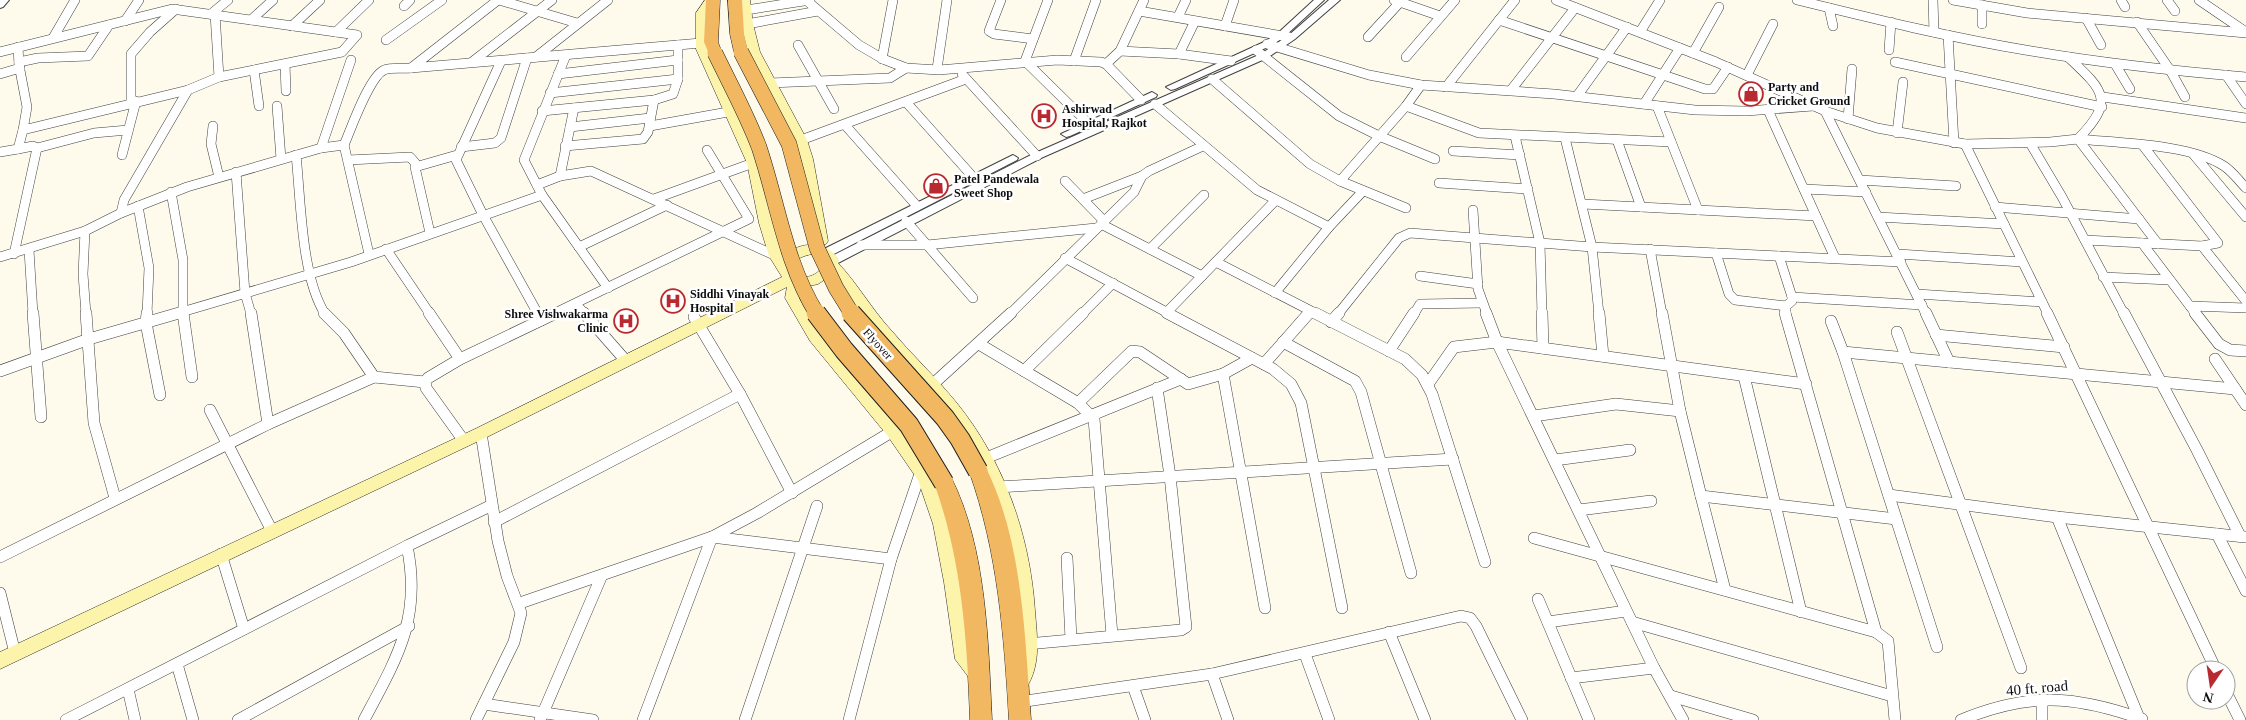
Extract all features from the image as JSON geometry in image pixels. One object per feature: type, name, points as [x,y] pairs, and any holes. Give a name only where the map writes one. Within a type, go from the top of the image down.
[{"type":"highway","points":[[712,0],[711,35],[715,53],[763,159],[785,244],[796,276],[822,323],[908,424],[931,457],[944,483],[965,551],[975,616],[982,720]]},
{"type":"highway","name":"Flyover","points":[[735,0],[737,34],[741,52],[789,144],[817,248],[836,288],[853,314],[945,418],[982,465],[1001,546],[1013,613],[1019,702]]},
{"type":"main road","points":[[712,0],[704,7],[702,13],[701,43],[704,56],[752,163],[762,208],[786,270],[792,298],[815,337],[893,432],[921,471],[931,493],[941,524],[953,582],[964,659],[979,677]]},
{"type":"main road","points":[[745,5],[747,24],[754,52],[802,140],[828,258],[829,271],[818,280],[802,282],[786,270]]},
{"type":"main road","points":[[786,270],[787,260],[797,252],[812,249],[828,258],[881,330],[932,385],[965,425],[982,465],[999,487],[1015,541],[1025,586],[1027,666],[1019,702]]},
{"type":"main road","points":[[0,661],[10,649],[461,437],[623,358],[696,321],[786,270]]},
{"type":"main road","points":[[461,437],[481,433],[623,358]]},
{"type":"main road","points":[[10,649],[221,554],[270,526]]},
{"type":"street","points":[[0,5],[4,0]]},
{"type":"street","points":[[53,38],[75,0]]},
{"type":"street","points":[[126,21],[139,0]]},
{"type":"street","points":[[166,10],[180,0]]},
{"type":"street","points":[[213,14],[228,0]]},
{"type":"street","points":[[251,20],[273,0]]},
{"type":"street","points":[[292,26],[320,0]]},
{"type":"street","points":[[336,32],[368,0]]},
{"type":"street","points":[[386,40],[442,0]]},
{"type":"street","points":[[411,68],[499,0],[577,23]]},
{"type":"street","points":[[472,62],[535,11],[552,0]]},
{"type":"street","points":[[417,165],[459,151],[495,143],[501,138],[531,58],[608,0]]},
{"type":"street","points":[[745,5],[808,0],[818,11],[861,46],[882,59],[906,68],[956,68],[1025,61],[1074,61],[1106,64],[1141,100]]},
{"type":"street","points":[[882,59],[893,0]]},
{"type":"street","points":[[937,69],[947,0]]},
{"type":"street","points":[[1001,0],[989,31],[994,34],[1033,39]]},
{"type":"street","points":[[1025,61],[1048,0]]},
{"type":"street","points":[[1074,61],[1096,0]]},
{"type":"street","points":[[1106,64],[1120,51],[1144,0]]},
{"type":"street","points":[[1178,18],[1186,0]]},
{"type":"street","points":[[1226,26],[1234,0]]},
{"type":"street","points":[[1273,46],[1280,36],[1319,0]]},
{"type":"street","points":[[828,258],[917,206],[973,177],[1155,104],[1212,79],[1273,46],[1292,38],[1335,0]]},
{"type":"street","points":[[1406,57],[1455,0]]},
{"type":"street","points":[[1446,87],[1516,0]]},
{"type":"street","points":[[1556,0],[1728,67],[1825,111],[1897,133],[1966,144],[2030,143],[2078,139],[2144,146],[2194,155],[2221,164],[2246,187]]},
{"type":"street","points":[[1640,32],[1660,0]]},
{"type":"street","points":[[1797,0],[1948,35],[2068,57],[2115,64],[2246,77]]},
{"type":"street","points":[[1933,0],[1934,32]]},
{"type":"street","points":[[1953,0],[2027,12],[2246,32]]},
{"type":"street","points":[[2120,0],[2126,7]]},
{"type":"street","points":[[2167,0],[2175,11]]},
{"type":"street","points":[[2199,0],[2246,32]]},
{"type":"street","points":[[1368,37],[1398,1],[1440,16]]},
{"type":"street","points":[[1982,5],[1982,24]]},
{"type":"street","points":[[1693,53],[1720,7]]},
{"type":"street","points":[[1511,90],[1575,8]]},
{"type":"street","points":[[1829,8],[1833,26]]},
{"type":"street","points":[[122,155],[134,102],[131,54],[150,32],[176,9]]},
{"type":"street","points":[[0,52],[176,9],[357,35],[342,52],[219,77],[188,90],[23,130]]},
{"type":"street","points":[[747,24],[818,11]]},
{"type":"street","points":[[1139,11],[1292,38]]},
{"type":"street","points":[[213,14],[219,77]]},
{"type":"street","points":[[2086,18],[2101,45]]},
{"type":"street","points":[[1499,20],[1663,75],[1711,89],[1728,67]]},
{"type":"street","points":[[1179,54],[1194,21]]},
{"type":"street","points":[[1889,50],[1892,22]]},
{"type":"street","points":[[2137,22],[2170,70],[2184,97]]},
{"type":"street","points":[[1747,75],[1773,24]]},
{"type":"street","points":[[0,74],[38,58],[88,56],[109,26]]},
{"type":"street","points":[[1577,96],[1626,27]]},
{"type":"street","points":[[1948,35],[1954,143]]},
{"type":"street","points":[[369,254],[344,145],[365,95],[379,73],[385,70],[701,43]]},
{"type":"street","points":[[542,110],[654,100],[674,94],[678,80],[678,45]]},
{"type":"street","points":[[798,45],[834,110]]},
{"type":"street","points":[[1273,46],[1369,75],[1420,85],[1511,90],[1712,110],[1768,110],[1814,106]]},
{"type":"street","points":[[18,47],[19,65],[27,107],[18,149]]},
{"type":"street","points":[[1644,104],[1680,48]]},
{"type":"street","points":[[1120,51],[1179,54],[1231,61]]},
{"type":"street","points":[[828,258],[861,245],[1088,123],[1231,61],[1260,53]]},
{"type":"street","points":[[1260,53],[1340,116],[1379,136],[1435,159]]},
{"type":"street","points":[[566,54],[542,110],[524,160],[542,195],[608,288]]},
{"type":"street","points":[[2068,57],[2096,84],[2103,97],[2102,107],[2086,132],[2078,139]]},
{"type":"street","points":[[321,148],[351,60]]},
{"type":"street","points":[[558,74],[678,60]]},
{"type":"street","points":[[501,61],[456,160],[483,215],[541,320]]},
{"type":"street","points":[[1025,61],[1088,123]]},
{"type":"street","points":[[1895,62],[2102,107]]},
{"type":"street","points":[[285,64],[286,91]]},
{"type":"street","points":[[2115,64],[2130,90]]},
{"type":"street","points":[[770,82],[890,78],[906,68]]},
{"type":"street","points":[[956,68],[1034,153]]},
{"type":"street","points":[[1848,119],[1852,69]]},
{"type":"street","points":[[254,70],[259,106]]},
{"type":"street","points":[[2226,75],[2246,104]]},
{"type":"street","points":[[802,140],[966,79]]},
{"type":"street","points":[[1212,79],[1310,164],[1340,181],[1406,208]]},
{"type":"street","points":[[550,93],[678,80]]},
{"type":"street","points":[[1897,133],[1903,82]]},
{"type":"street","points":[[1340,181],[1406,106],[1420,85]]},
{"type":"street","points":[[121,213],[124,200],[188,90]]},
{"type":"street","points":[[2103,97],[2246,118]]},
{"type":"street","points":[[565,146],[643,140],[650,122],[654,100]]},
{"type":"street","points":[[906,102],[973,177]]},
{"type":"street","points":[[1155,104],[1257,190],[1329,228]]},
{"type":"street","points":[[277,106],[281,159]]},
{"type":"street","points":[[1406,106],[1470,130],[1515,136],[1671,142]]},
{"type":"street","points":[[1658,106],[1698,210]]},
{"type":"street","points":[[560,176],[574,108]]},
{"type":"street","points":[[1768,110],[1835,258]]},
{"type":"street","points":[[1825,111],[1900,258],[1949,362]]},
{"type":"street","points":[[570,127],[650,122],[728,112]]},
{"type":"street","points":[[845,125],[917,206]]},
{"type":"street","points":[[213,126],[211,144],[219,178]]},
{"type":"street","points":[[0,152],[33,146],[37,148],[94,134],[128,130]]},
{"type":"street","points":[[1515,136],[1540,243],[1543,348]]},
{"type":"street","points":[[1565,138],[1592,246],[1603,356]]},
{"type":"street","points":[[2078,139],[2158,244]]},
{"type":"street","points":[[1617,140],[1641,207]]},
{"type":"street","points":[[2030,143],[2085,240],[2243,537]]},
{"type":"street","points":[[1966,144],[2078,375],[2211,660]]},
{"type":"street","points":[[0,257],[29,250],[85,230],[171,192],[321,148],[344,145]]},
{"type":"street","points":[[1082,199],[1142,176],[1203,146]]},
{"type":"street","points":[[2085,240],[2202,246],[2218,243],[2144,146]]},
{"type":"street","points":[[14,254],[37,148]]},
{"type":"street","points":[[0,557],[115,498],[268,424],[374,377],[425,382],[460,358],[746,221],[749,216],[707,150]]},
{"type":"street","points":[[1453,151],[1520,155]]},
{"type":"street","points":[[296,155],[309,275],[317,301],[322,310],[344,334],[374,377]]},
{"type":"street","points":[[2194,155],[2245,215]]},
{"type":"street","points":[[348,160],[410,156],[417,165]]},
{"type":"street","points":[[654,199],[752,163]]},
{"type":"street","points":[[417,165],[415,170],[430,233]]},
{"type":"street","points":[[537,185],[560,176],[591,171],[722,232],[786,270]]},
{"type":"street","points":[[236,172],[245,293],[254,322],[268,424]]},
{"type":"street","points":[[932,385],[979,344],[1134,192],[1142,176]]},
{"type":"street","points":[[1860,180],[1956,186]]},
{"type":"street","points":[[1065,181],[1082,199],[1100,224],[1202,276]]},
{"type":"street","points":[[1439,183],[1528,189]]},
{"type":"street","points":[[1804,189],[1866,192]]},
{"type":"street","points":[[1275,293],[1363,190]]},
{"type":"street","points":[[171,192],[182,260],[183,312],[192,377]]},
{"type":"street","points":[[0,371],[89,339],[309,275],[542,195]]},
{"type":"street","points":[[1150,249],[1204,195]]},
{"type":"street","points":[[1167,312],[1275,201]]},
{"type":"street","points":[[1583,204],[1816,216]]},
{"type":"street","points":[[579,247],[667,205]]},
{"type":"street","points":[[138,206],[149,268],[146,323],[160,395]]},
{"type":"street","points":[[1995,207],[2139,219]]},
{"type":"street","points":[[1474,210],[1478,284],[1482,303],[1497,342],[1654,668],[1684,720]]},
{"type":"street","points":[[1878,217],[2004,224]]},
{"type":"street","points":[[906,221],[973,298]]},
{"type":"street","points":[[861,245],[927,245],[1100,224]]},
{"type":"street","points":[[85,230],[83,274],[94,423],[115,498]]},
{"type":"street","points":[[1331,322],[1403,235],[1416,233],[1540,243],[1778,256],[2022,262]]},
{"type":"street","points":[[2142,243],[2219,344],[2230,350],[2246,351]]},
{"type":"street","points":[[2202,246],[2246,301]]},
{"type":"street","points":[[386,249],[460,358]]},
{"type":"street","points":[[1650,249],[1680,411],[1725,590]]},
{"type":"street","points":[[29,250],[36,341],[34,358],[41,417]]},
{"type":"street","points":[[1716,253],[1729,294],[1735,300],[1786,306]]},
{"type":"street","points":[[1778,256],[1792,297],[1792,301],[1786,306],[1785,312],[1844,513],[1876,632]]},
{"type":"street","points":[[1065,258],[1284,376],[1297,393],[1342,608]]},
{"type":"street","points":[[1216,262],[1413,365],[1428,384],[1485,562]]},
{"type":"street","points":[[1420,276],[1478,284]]},
{"type":"street","points":[[2103,277],[2170,280]]},
{"type":"street","points":[[1024,370],[1112,283]]},
{"type":"street","points":[[1917,294],[2042,302]]},
{"type":"street","points":[[1792,297],[1922,305]]},
{"type":"street","points":[[1389,351],[1420,304],[1482,303]]},
{"type":"street","points":[[576,304],[623,358]]},
{"type":"street","points":[[2190,306],[2246,308]]},
{"type":"street","points":[[1264,364],[1310,311]]},
{"type":"street","points":[[696,321],[740,394],[792,493]]},
{"type":"street","points":[[1831,321],[1843,352],[1937,647]]},
{"type":"street","points":[[1897,332],[2021,668]]},
{"type":"street","points":[[1936,335],[2064,347]]},
{"type":"street","points":[[1283,342],[1355,381],[1366,403],[1411,574]]},
{"type":"street","points":[[1428,384],[1454,347],[1497,342],[1806,384]]},
{"type":"street","points":[[979,344],[1078,403],[1092,414],[1096,427],[1112,635]]},
{"type":"street","points":[[1078,403],[1132,351],[1140,352],[1188,384],[1223,374],[1252,358]]},
{"type":"street","points":[[1843,352],[2235,390]]},
{"type":"street","points":[[2215,359],[2246,405]]},
{"type":"street","points":[[1223,374],[1265,608]]},
{"type":"street","points":[[1744,376],[1801,612]]},
{"type":"street","points":[[982,465],[1092,414],[1181,379]]},
{"type":"street","points":[[425,382],[426,388],[461,437]]},
{"type":"street","points":[[1027,644],[1181,630],[1186,627],[1170,476],[1158,388]]},
{"type":"street","points":[[494,522],[740,394]]},
{"type":"street","points":[[1534,416],[1616,404],[1680,411]]},
{"type":"street","points":[[210,410],[270,526]]},
{"type":"street","points":[[520,603],[712,537],[792,493],[840,462],[893,432]]},
{"type":"street","points":[[476,720],[518,630],[521,618],[520,603],[507,578],[490,506],[481,433]]},
{"type":"street","points":[[1555,460],[1630,450]]},
{"type":"street","points":[[999,487],[1453,459]]},
{"type":"street","points":[[849,720],[891,559],[921,471]]},
{"type":"street","points":[[1889,494],[2057,517],[2243,537]]},
{"type":"street","points":[[1701,496],[1896,519]]},
{"type":"street","points":[[1579,510],[1651,501]]},
{"type":"street","points":[[66,720],[407,546],[490,506]]},
{"type":"street","points":[[745,720],[818,506]]},
{"type":"street","points":[[2057,517],[2142,719]]},
{"type":"street","points":[[2218,534],[2246,591]]},
{"type":"street","points":[[712,537],[891,559]]},
{"type":"street","points":[[644,720],[712,537]]},
{"type":"street","points":[[1534,538],[1876,632],[1888,642],[1894,720]]},
{"type":"street","points":[[364,720],[409,626],[413,594],[413,573],[407,546]]},
{"type":"street","points":[[221,554],[244,629]]},
{"type":"street","points":[[1067,558],[1071,639]]},
{"type":"street","points":[[541,717],[602,575]]},
{"type":"street","points":[[0,593],[10,649]]},
{"type":"street","points":[[1538,599],[1589,720]]},
{"type":"street","points":[[1548,622],[1626,611]]},
{"type":"street","points":[[1019,702],[1212,674],[1305,654],[1388,632],[1461,616],[1470,618],[1522,720]]},
{"type":"street","points":[[1632,622],[1892,696]]},
{"type":"street","points":[[238,720],[409,626]]},
{"type":"street","points":[[1388,632],[1425,720]]},
{"type":"street","points":[[1305,654],[1329,720]]},
{"type":"street","points":[[177,664],[193,720]]},
{"type":"street","points":[[1571,678],[1654,668]]},
{"type":"street","points":[[1212,674],[1228,720]]},
{"type":"street","points":[[1134,686],[1145,720]]},
{"type":"street","points":[[128,689],[135,720]]},
{"type":"street","points":[[1671,696],[1753,720]]},
{"type":"street","name":"40 ft. road","points":[[1961,720],[1998,707],[2042,702],[2079,701],[2142,719]]},
{"type":"street","points":[[2042,702],[2042,720]]},
{"type":"street","points":[[484,704],[541,717],[593,720]]},
{"type":"street","points":[[254,720],[261,708]]},
{"type":"place","name":"Party and Cricket Ground","points":[[1751,94]]},
{"type":"place","name":"Ashirwad Hospital, Rajkot","points":[[1044,116]]},
{"type":"place","name":"Patel Pandewala Sweet Shop","points":[[936,186]]},
{"type":"place","name":"Siddhi Vinayak Hospital","points":[[673,301]]},
{"type":"place","name":"Shree Vishwakarma Clinic","points":[[626,321]]}]
